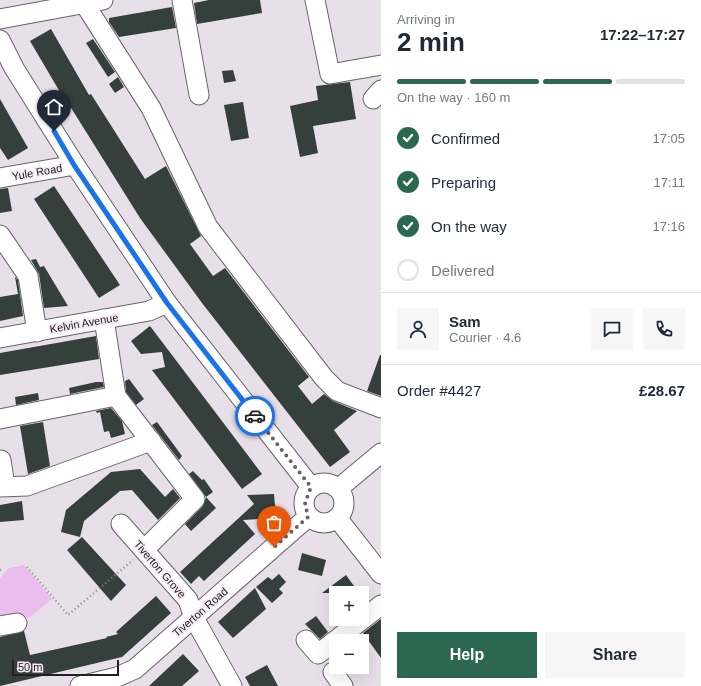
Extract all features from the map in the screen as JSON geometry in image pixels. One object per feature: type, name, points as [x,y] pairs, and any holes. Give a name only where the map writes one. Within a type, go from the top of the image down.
[{"type":"street","points":[[0,19],[75,3],[103,0]]},
{"type":"street","points":[[182,0],[199,95]]},
{"type":"street","points":[[315,0],[330,74],[381,65]]},
{"type":"street","points":[[75,3],[151,108],[208,227],[324,378],[337,391],[381,408]]},
{"type":"street","points":[[0,40],[14,68],[74,165],[167,303],[311,487]]},
{"type":"street","name":"Yule Road","points":[[0,178],[74,165]]},
{"type":"street","points":[[0,235],[7,258],[28,276],[36,332]]},
{"type":"street","name":"Kelvin Avenue","points":[[0,338],[149,311],[167,303]]},
{"type":"street","points":[[104,319],[116,396],[195,499],[144,550]]},
{"type":"street","points":[[0,419],[116,396]]},
{"type":"street","points":[[0,460],[2,486],[27,486],[151,441]]},
{"type":"street","points":[[339,488],[377,462]]},
{"type":"street","points":[[311,487],[324,483],[339,488],[343,496],[343,503],[338,519]]},
{"type":"street","points":[[311,487],[305,503],[308,517],[314,521],[325,523],[338,519]]},
{"type":"street","name":"Tiverton Road","points":[[92,685],[117,677],[135,669],[308,517]]},
{"type":"street","points":[[338,519],[381,574]]},
{"type":"street","name":"Tiverton Grove","points":[[121,524],[188,600],[194,618],[232,686]]},
{"type":"street","points":[[306,640],[318,654],[381,605]]},
{"type":"path","points":[[26,567],[68,615],[144,550]]},
{"type":"shaded area","points":[[24,565],[52,599],[29,618],[0,622],[0,578],[9,568]]},
{"type":"building","points":[[209,0],[260,0],[262,13],[197,24],[194,3]]},
{"type":"building","points":[[172,7],[176,28],[119,37],[109,22],[109,18]]},
{"type":"building","points":[[51,29],[89,95],[91,94],[145,179],[166,166],[201,236],[190,244],[213,276],[225,268],[309,377],[298,386],[312,404],[324,394],[333,401],[357,411],[334,430],[350,452],[330,467],[202,303],[140,218],[68,103],[67,104],[30,41]]},
{"type":"building","points":[[93,39],[115,72],[108,77],[86,43]]},
{"type":"building","points":[[233,70],[236,81],[224,83],[222,71]]},
{"type":"building","points":[[118,77],[124,87],[115,93],[109,84]]},
{"type":"building","points":[[350,82],[356,119],[313,126],[318,153],[300,157],[290,106],[318,100],[316,86]]},
{"type":"building","points":[[0,99],[28,148],[8,160],[0,148]]},
{"type":"building","points":[[243,102],[249,138],[231,141],[224,105]]},
{"type":"building","points":[[54,186],[120,285],[99,298],[34,199]]},
{"type":"building","points":[[8,188],[12,211],[0,213],[0,189]]},
{"type":"building","points":[[36,259],[40,267],[44,266],[68,306],[44,308],[39,274],[31,260]]},
{"type":"building","points":[[15,277],[18,280],[23,316],[0,321],[0,297],[18,294]]},
{"type":"building","points":[[150,326],[262,474],[242,489],[152,370],[165,367],[162,352],[141,354],[131,341]]},
{"type":"building","points":[[96,336],[99,359],[0,375],[0,353]]},
{"type":"building","points":[[381,355],[381,396],[367,391]]},
{"type":"building","points":[[129,379],[144,399],[136,405],[126,392],[125,381]]},
{"type":"building","points":[[96,382],[103,382],[104,387],[70,394],[69,388]]},
{"type":"building","points":[[38,393],[39,400],[16,405],[15,397]]},
{"type":"building","points":[[111,408],[122,421],[125,434],[111,438],[109,431],[104,432],[100,412],[97,413],[96,411]]},
{"type":"building","points":[[43,422],[50,466],[28,474],[20,426]]},
{"type":"building","points":[[157,422],[182,456],[179,460],[152,425]]},
{"type":"building","points":[[140,469],[165,497],[173,489],[180,498],[158,520],[132,490],[120,491],[84,521],[80,537],[61,532],[66,510],[111,472]]},
{"type":"building","points":[[193,471],[202,480],[204,479],[213,492],[206,497],[189,474]]},
{"type":"building","points":[[274,494],[276,518],[243,520],[255,534],[204,581],[199,576],[191,584],[180,572],[254,504],[247,495]]},
{"type":"building","points":[[206,497],[216,508],[191,531],[185,524],[203,506]]},
{"type":"building","points":[[22,501],[24,520],[0,522],[0,505]]},
{"type":"building","points":[[82,537],[126,585],[111,601],[67,550]]},
{"type":"building","points":[[302,553],[326,560],[322,576],[298,570]]},
{"type":"building","points":[[279,574],[286,582],[279,589],[283,593],[272,603],[256,587],[268,577],[272,580]]},
{"type":"building","points":[[346,575],[354,586],[331,586]]},
{"type":"building","points":[[255,588],[266,609],[233,638],[218,622]]},
{"type":"building","points":[[329,588],[329,593],[322,593]]},
{"type":"building","points":[[156,596],[171,613],[122,657],[0,686],[0,637],[24,631],[30,655],[107,638],[106,637],[118,634],[116,632]]},
{"type":"building","points":[[316,616],[328,632],[320,639],[305,624]]},
{"type":"building","points":[[381,619],[381,658],[369,641],[369,634],[363,633]]},
{"type":"building","points":[[183,654],[199,671],[182,686],[149,686]]},
{"type":"building","points":[[267,665],[278,686],[250,686],[245,677]]},
{"type":"way so far","points":[[255,416],[311,487],[306,496],[305,503],[305,509],[308,517],[274,547]]},
{"type":"route","points":[[54,131],[74,165],[167,303],[255,416]]}]
